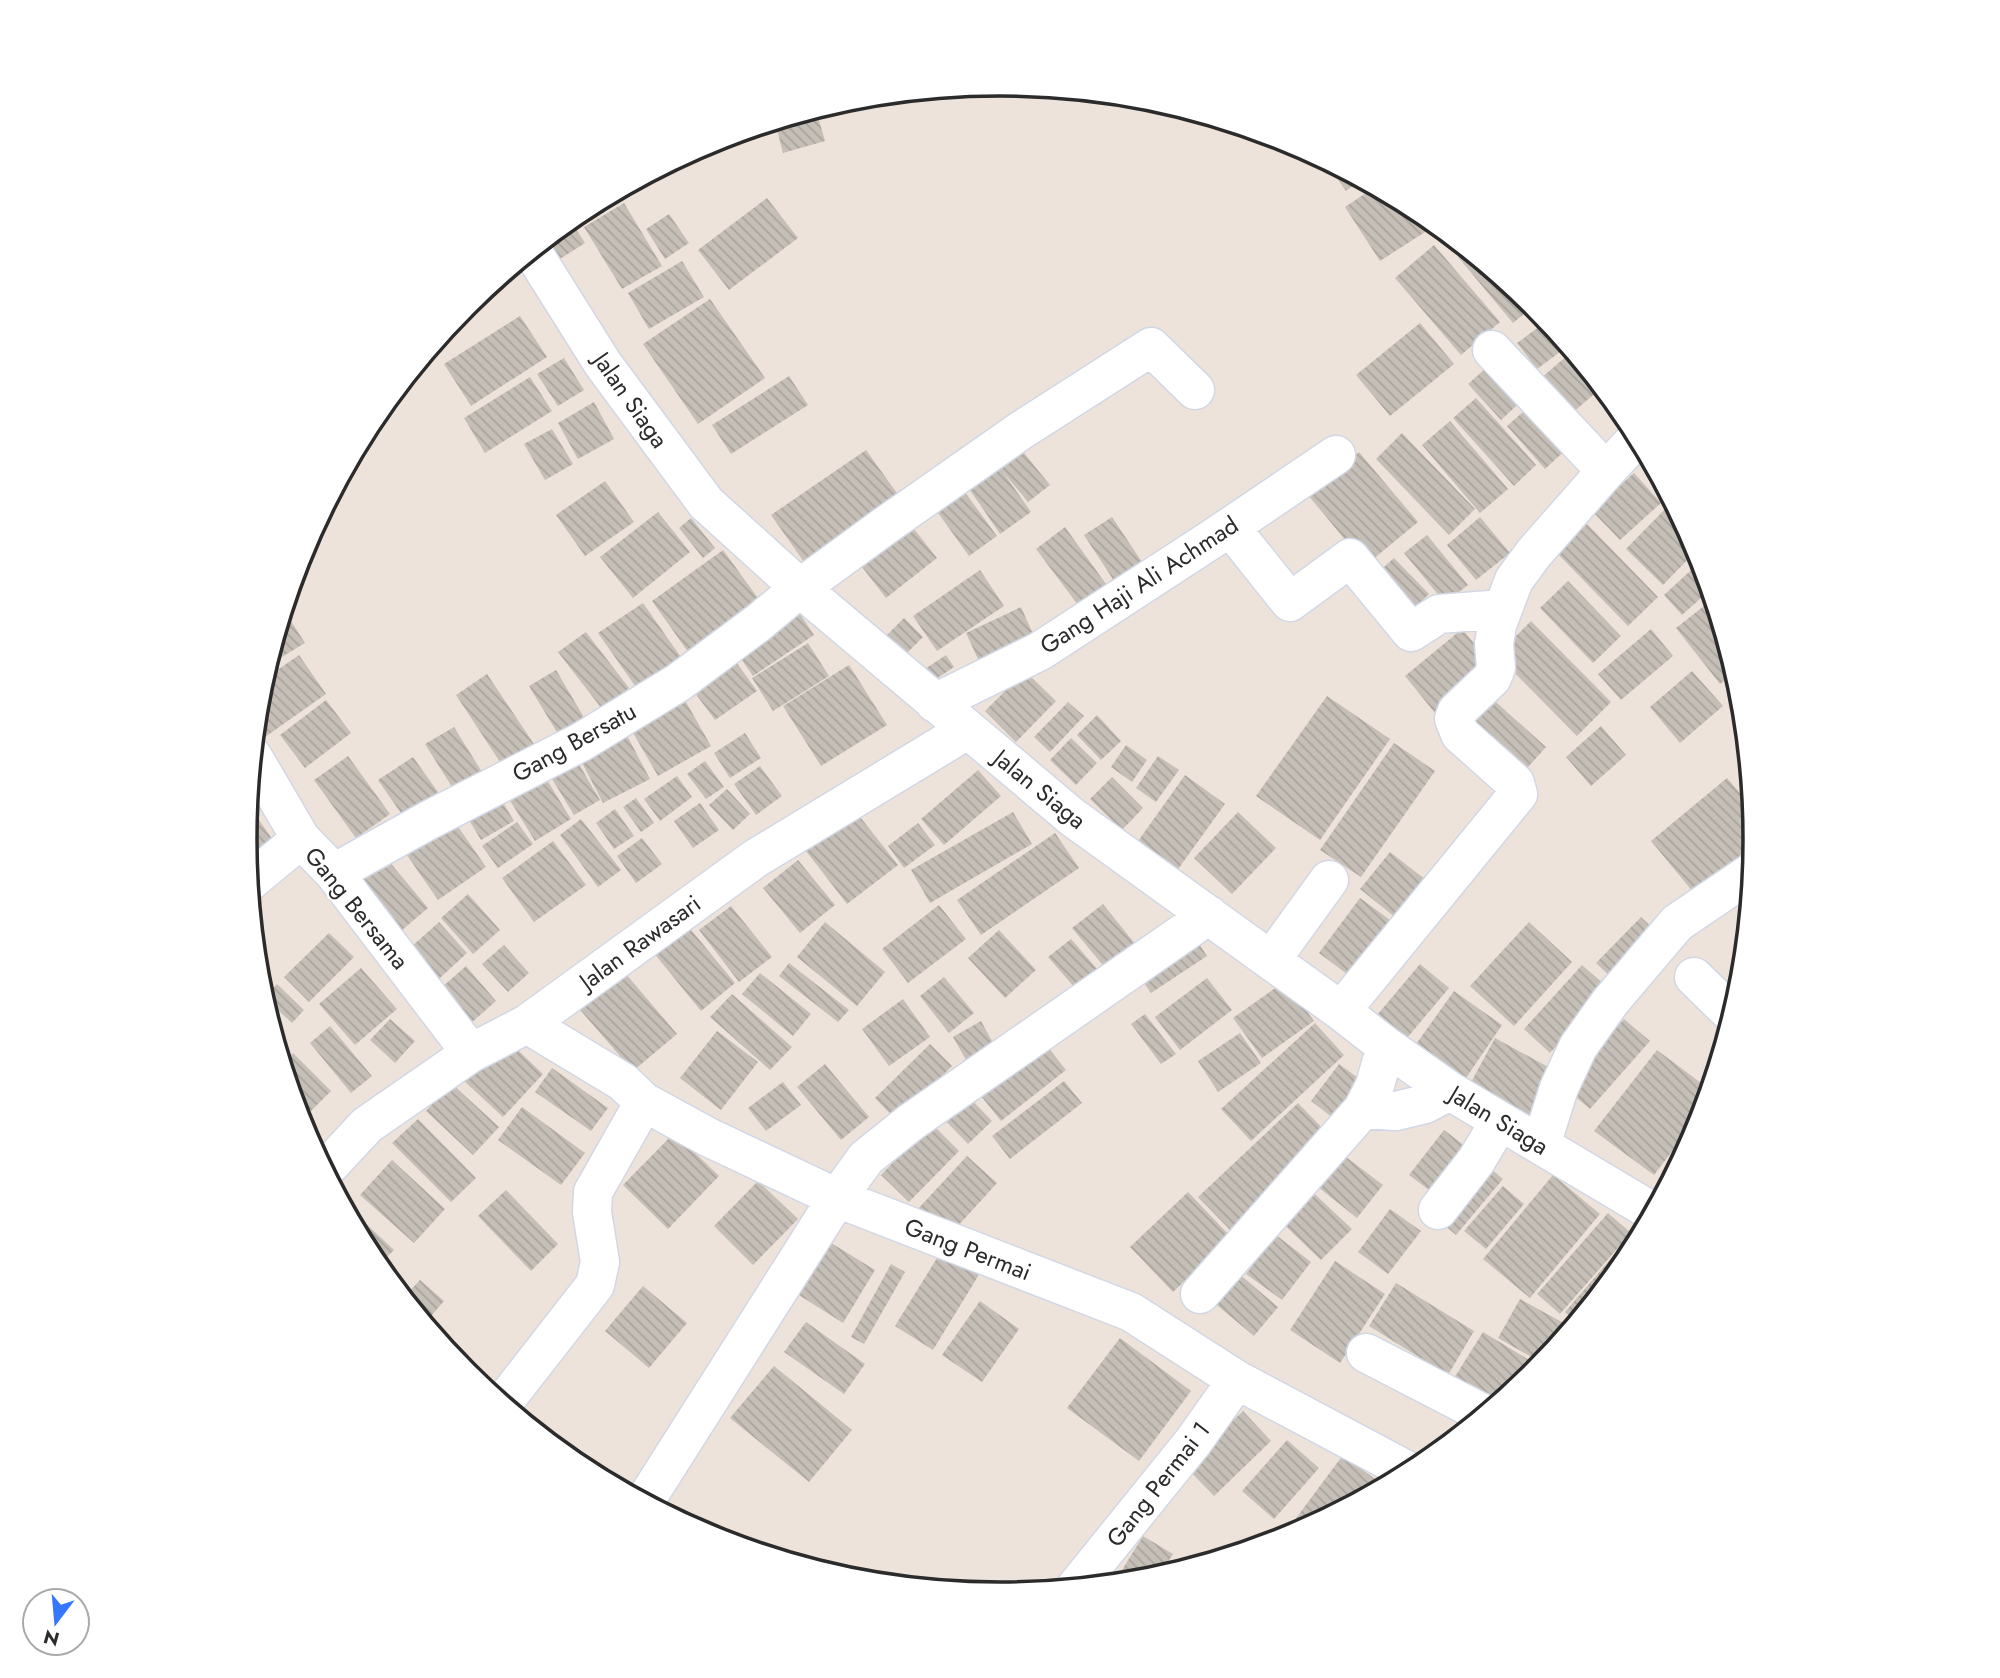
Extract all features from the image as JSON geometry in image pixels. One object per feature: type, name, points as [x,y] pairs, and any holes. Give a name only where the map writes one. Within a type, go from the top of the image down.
[{"type":"street","name":"Jalan Siaga","points":[[537,259],[603,364],[706,503],[800,588],[1072,817],[1450,1091],[1645,1207]]},
{"type":"street","name":"Gang Bersatu","points":[[334,873],[429,820],[581,743],[679,682],[800,588],[1020,431],[1151,346],[1195,390]]},
{"type":"street","points":[[1492,350],[1605,471]]},
{"type":"street","points":[[1341,1011],[1518,794],[1516,783],[1460,734],[1454,719],[1457,711],[1493,678],[1498,627],[1514,580],[1534,553],[1630,446]]},
{"type":"street","name":"Gang Haji Ali Achmad","points":[[935,703],[1040,651],[1336,455]]},
{"type":"street","points":[[1241,542],[1290,601],[1350,558],[1411,632],[1439,614],[1498,627]]},
{"type":"street","name":"Jalan Rawasari","points":[[332,1163],[367,1125],[471,1052],[527,1024],[756,858],[967,730]]},
{"type":"street","name":"Gang Bersama","points":[[261,771],[301,839],[334,873],[471,1052]]},
{"type":"street","points":[[258,874],[301,839]]},
{"type":"street","points":[[1541,1145],[1559,1088],[1578,1046],[1610,1002],[1678,923],[1741,879]]},
{"type":"street","points":[[1271,960],[1329,880]]},
{"type":"street","points":[[650,1493],[837,1198],[866,1158],[911,1122],[1209,915]]},
{"type":"street","points":[[1694,977],[1723,1005]]},
{"type":"street","name":"Gang Permai","points":[[527,1024],[622,1082],[644,1102],[718,1142],[837,1198],[1131,1312],[1237,1380],[1398,1466]]},
{"type":"street","points":[[1200,1294],[1363,1109],[1375,1085],[1386,1046]]},
{"type":"street","points":[[1363,1109],[1396,1111],[1424,1104],[1450,1091]]},
{"type":"street","points":[[509,1396],[595,1285],[600,1262],[592,1212],[593,1192],[644,1102]]},
{"type":"street","points":[[1438,1210],[1476,1161],[1500,1121]]},
{"type":"street","points":[[1366,1353],[1475,1409]]},
{"type":"street","name":"Gang Permai 1","points":[[1085,1576],[1193,1442],[1237,1380]]},
{"type":"building","points":[[819,119],[825,141],[783,153],[777,131]]},
{"type":"building","points":[[1336,177],[1353,186],[1346,191]]},
{"type":"building","points":[[1366,193],[1427,231],[1380,261],[1345,207]]},
{"type":"building","points":[[767,198],[798,238],[729,290],[698,250]]},
{"type":"building","points":[[624,203],[662,266],[622,289],[584,227]]},
{"type":"building","points":[[669,214],[689,243],[665,259],[646,229]]},
{"type":"building","points":[[576,229],[585,243],[560,259],[552,247]]},
{"type":"building","points":[[1434,245],[1500,322],[1461,355],[1395,278]]},
{"type":"building","points":[[1458,257],[1490,281],[1525,314],[1513,323]]},
{"type":"building","points":[[682,261],[704,297],[649,329],[628,293]]},
{"type":"building","points":[[710,299],[765,378],[698,424],[643,344]]},
{"type":"building","points":[[520,316],[547,357],[471,406],[444,364]]},
{"type":"building","points":[[1420,323],[1454,364],[1390,416],[1356,375]]},
{"type":"building","points":[[1538,328],[1560,352],[1537,369],[1517,343]]},
{"type":"building","points":[[564,358],[584,390],[558,406],[537,374]]},
{"type":"building","points":[[1565,358],[1594,394],[1571,414],[1540,379]]},
{"type":"building","points":[[1493,362],[1526,397],[1501,420],[1468,384]]},
{"type":"building","points":[[789,376],[808,405],[731,454],[712,425]]},
{"type":"building","points":[[530,377],[552,411],[485,453],[464,418]]},
{"type":"building","points":[[1476,398],[1536,465],[1514,486],[1453,418]]},
{"type":"building","points":[[594,402],[614,439],[578,459],[558,423]]},
{"type":"building","points":[[1533,403],[1571,445],[1545,469],[1507,426]]},
{"type":"building","points":[[1450,421],[1508,489],[1480,513],[1422,445]]},
{"type":"building","points":[[552,429],[573,464],[545,480],[524,444]]},
{"type":"building","points":[[1402,433],[1475,509],[1449,535],[1376,459]]},
{"type":"building","points":[[1020,448],[1050,485],[1028,502],[1003,472],[1031,512],[1000,534],[959,474]]},
{"type":"building","points":[[866,450],[904,503],[809,569],[771,515]]},
{"type":"building","points":[[1359,452],[1418,522],[1366,565],[1308,495]]},
{"type":"building","points":[[1634,473],[1661,503],[1620,540],[1592,511]]},
{"type":"building","points":[[956,480],[997,536],[969,556],[928,499]]},
{"type":"building","points":[[605,481],[634,522],[585,556],[556,515]]},
{"type":"building","points":[[1665,509],[1688,560],[1663,585],[1626,549]]},
{"type":"building","points":[[658,512],[690,552],[633,598],[600,557]]},
{"type":"building","points":[[1112,517],[1146,568],[1118,587],[1084,535]]},
{"type":"building","points":[[1480,517],[1510,553],[1476,580],[1447,545]]},
{"type":"building","points":[[691,518],[715,548],[703,558],[679,528]]},
{"type":"building","points":[[906,519],[937,558],[886,598],[855,558]]},
{"type":"building","points":[[1587,524],[1658,597],[1628,626],[1557,553]]},
{"type":"building","points":[[1065,527],[1106,584],[1078,605],[1036,549]]},
{"type":"building","points":[[1427,535],[1468,585],[1445,603],[1404,553]]},
{"type":"building","points":[[723,550],[763,605],[691,656],[652,601]]},
{"type":"building","points":[[1394,558],[1429,594],[1409,613],[1374,576]]},
{"type":"building","points":[[980,570],[1004,606],[937,651],[913,616]]},
{"type":"building","points":[[1692,570],[1702,597],[1682,615],[1664,595]]},
{"type":"building","points":[[1568,581],[1621,636],[1593,663],[1540,608]]},
{"type":"building","points":[[643,603],[685,663],[640,693],[598,633]]},
{"type":"building","points":[[794,605],[814,635],[753,676],[732,646]]},
{"type":"building","points":[[1705,606],[1725,680],[1720,684],[1676,628]]},
{"type":"building","points":[[1021,607],[1038,645],[983,670],[966,633]]},
{"type":"building","points":[[904,618],[923,637],[902,658],[883,639]]},
{"type":"building","points":[[291,621],[305,643],[280,658]]},
{"type":"building","points":[[1531,621],[1611,702],[1577,736],[1497,655]]},
{"type":"building","points":[[1462,629],[1493,665],[1435,713],[1405,676]]},
{"type":"building","points":[[1651,629],[1673,656],[1621,700],[1598,674]]},
{"type":"building","points":[[586,632],[629,688],[602,709],[558,652]]},
{"type":"building","points":[[808,643],[829,676],[773,711],[752,678]]},
{"type":"building","points":[[299,655],[326,694],[265,737],[272,694],[278,670]]},
{"type":"building","points":[[731,655],[757,691],[715,720],[689,685]]},
{"type":"building","points":[[946,655],[954,667],[927,685],[919,673]]},
{"type":"building","points":[[849,665],[887,725],[821,766],[783,706]]},
{"type":"building","points":[[556,670],[585,719],[558,734],[529,686]]},
{"type":"building","points":[[1025,671],[1056,701],[1016,742],[985,711]]},
{"type":"building","points":[[1692,671],[1723,706],[1680,743],[1650,707]]},
{"type":"building","points":[[487,674],[536,747],[504,768],[456,695]]},
{"type":"building","points":[[1488,695],[1546,747],[1520,776],[1462,724]]},
{"type":"building","points":[[1327,696],[1390,739],[1320,840],[1256,796]]},
{"type":"building","points":[[326,700],[351,733],[305,768],[280,735]]},
{"type":"building","points":[[686,702],[711,746],[658,776],[632,731]]},
{"type":"building","points":[[1068,702],[1084,716],[1050,752],[1034,737]]},
{"type":"building","points":[[1097,715],[1121,741],[1101,760],[1077,735]]},
{"type":"building","points":[[1601,726],[1626,755],[1591,786],[1566,757]]},
{"type":"building","points":[[454,727],[487,780],[459,798],[425,744]]},
{"type":"building","points":[[624,730],[650,779],[603,803],[578,755]]},
{"type":"building","points":[[745,733],[761,758],[730,778],[714,753]]},
{"type":"building","points":[[1071,738],[1097,763],[1076,785],[1050,760]]},
{"type":"building","points":[[1394,743],[1435,771],[1361,877],[1320,850]]},
{"type":"building","points":[[1126,745],[1147,760],[1132,782],[1111,767]]},
{"type":"building","points":[[348,756],[390,814],[356,838],[314,780]]},
{"type":"building","points":[[1158,756],[1179,770],[1156,802],[1136,788]]},
{"type":"building","points":[[413,757],[438,792],[403,816],[378,780]]},
{"type":"building","points":[[576,759],[600,800],[574,815],[549,774]]},
{"type":"building","points":[[705,761],[724,787],[706,799],[687,774]]},
{"type":"building","points":[[760,766],[782,796],[756,815],[734,784]]},
{"type":"building","points":[[978,770],[1001,796],[944,845],[921,819]]},
{"type":"building","points":[[542,772],[571,819],[535,841],[506,794]]},
{"type":"building","points":[[1185,775],[1225,804],[1176,872],[1136,844]]},
{"type":"building","points":[[677,776],[692,797],[660,821],[644,799]]},
{"type":"building","points":[[1112,777],[1143,808],[1122,830],[1090,799]]},
{"type":"building","points":[[1727,778],[1741,794],[1742,861],[1698,898],[1651,841]]},
{"type":"building","points":[[727,789],[750,814],[733,830],[709,805]]},
{"type":"building","points":[[498,794],[514,821],[481,840],[465,813]]},
{"type":"building","points":[[636,798],[654,823],[641,832],[623,807]]},
{"type":"building","points":[[700,803],[719,830],[693,848],[674,821]]},
{"type":"building","points":[[853,808],[898,865],[847,904],[803,847]]},
{"type":"building","points":[[615,809],[634,836],[614,849],[596,823]]},
{"type":"building","points":[[1013,812],[1032,844],[930,903],[911,870]]},
{"type":"building","points":[[1238,812],[1276,848],[1232,894],[1194,858]]},
{"type":"building","points":[[450,815],[486,867],[438,900],[402,848]]},
{"type":"building","points":[[258,818],[279,849],[258,864]]},
{"type":"building","points":[[581,819],[621,870],[598,887],[560,835]]},
{"type":"building","points":[[517,822],[533,844],[498,868],[482,846]]},
{"type":"building","points":[[918,823],[935,845],[904,868],[888,846]]},
{"type":"building","points":[[1055,833],[1079,868],[981,935],[957,900]]},
{"type":"building","points":[[642,838],[662,864],[636,883],[617,856]]},
{"type":"building","points":[[553,841],[586,885],[534,922],[502,878]]},
{"type":"building","points":[[1390,852],[1431,884],[1401,922],[1360,889]]},
{"type":"building","points":[[383,854],[428,908],[395,936],[349,882]]},
{"type":"building","points":[[798,860],[835,905],[800,933],[763,888]]},
{"type":"building","points":[[468,894],[500,930],[473,954],[441,918]]},
{"type":"building","points":[[1360,898],[1397,925],[1355,980],[1319,953]]},
{"type":"building","points":[[1103,904],[1136,945],[1106,969],[1072,928]]},
{"type":"building","points":[[939,905],[966,939],[908,983],[882,949]]},
{"type":"building","points":[[731,906],[772,957],[739,982],[699,930]]},
{"type":"building","points":[[1641,917],[1661,936],[1616,982],[1596,963]]},
{"type":"building","points":[[439,922],[467,953],[429,988],[401,956]]},
{"type":"building","points":[[825,922],[885,972],[857,1006],[797,957]]},
{"type":"building","points":[[1529,922],[1572,962],[1514,1026],[1470,986]]},
{"type":"building","points":[[687,925],[735,983],[701,1011],[653,952]]},
{"type":"building","points":[[999,930],[1036,970],[1005,998],[968,958]]},
{"type":"building","points":[[329,933],[354,957],[309,1002],[284,977]]},
{"type":"building","points":[[1192,933],[1207,956],[1151,993],[1136,971]]},
{"type":"building","points":[[1071,939],[1098,970],[1075,988],[1048,957]]},
{"type":"building","points":[[504,945],[529,973],[508,992],[482,964]]},
{"type":"building","points":[[789,963],[849,1010],[838,1022],[779,976]]},
{"type":"building","points":[[1420,964],[1449,988],[1407,1038],[1378,1014]]},
{"type":"building","points":[[1582,965],[1608,988],[1550,1053],[1524,1029]]},
{"type":"building","points":[[466,966],[496,1001],[462,1031],[432,996]]},
{"type":"building","points":[[620,967],[677,1034],[633,1071],[575,1004]]},
{"type":"building","points":[[361,968],[397,1009],[355,1045],[319,1004]]},
{"type":"building","points":[[760,973],[811,1014],[793,1036],[742,994]]},
{"type":"building","points":[[944,977],[974,1013],[949,1033],[920,996]]},
{"type":"building","points":[[1207,978],[1232,1010],[1180,1050],[1155,1017]]},
{"type":"building","points":[[1285,981],[1314,1021],[1262,1058],[1233,1018]]},
{"type":"building","points":[[277,984],[304,1010],[292,1023],[278,1010],[273,988]]},
{"type":"building","points":[[1454,991],[1502,1025],[1464,1081],[1414,1047]]},
{"type":"building","points":[[732,994],[792,1047],[770,1070],[710,1017]]},
{"type":"building","points":[[903,999],[930,1037],[889,1066],[862,1029]]},
{"type":"building","points":[[1145,1014],[1176,1054],[1161,1064],[1131,1024]]},
{"type":"building","points":[[390,1019],[415,1041],[395,1063],[370,1040]]},
{"type":"building","points":[[1624,1019],[1650,1041],[1590,1109],[1564,1087]]},
{"type":"building","points":[[981,1021],[998,1052],[970,1067],[953,1037]]},
{"type":"building","points":[[1315,1023],[1344,1055],[1251,1141],[1221,1109]]},
{"type":"building","points":[[330,1026],[372,1076],[351,1093],[310,1043]]},
{"type":"building","points":[[717,1031],[758,1062],[721,1110],[680,1078]]},
{"type":"building","points":[[1240,1033],[1261,1063],[1218,1092],[1198,1061]]},
{"type":"building","points":[[1038,1035],[1066,1070],[1001,1121],[973,1086]]},
{"type":"building","points":[[503,1036],[543,1074],[503,1117],[462,1079]]},
{"type":"building","points":[[1495,1038],[1561,1074],[1535,1122],[1469,1086]]},
{"type":"building","points":[[930,1044],[952,1066],[897,1121],[875,1098]]},
{"type":"building","points":[[1657,1050],[1701,1083],[1675,1147],[1654,1175],[1594,1131]]},
{"type":"building","points":[[293,1053],[331,1091],[310,1112],[297,1078],[290,1056]]},
{"type":"building","points":[[825,1064],[869,1117],[841,1140],[797,1087]]},
{"type":"building","points":[[1339,1064],[1365,1083],[1337,1121],[1311,1101]]},
{"type":"building","points":[[552,1068],[608,1108],[591,1131],[535,1092]]},
{"type":"building","points":[[1064,1081],[1082,1103],[1010,1159],[992,1136]]},
{"type":"building","points":[[783,1082],[801,1105],[766,1131],[748,1108]]},
{"type":"building","points":[[451,1083],[499,1127],[473,1155],[426,1111]]},
{"type":"building","points":[[965,1093],[992,1121],[968,1144],[941,1116]]},
{"type":"building","points":[[1298,1103],[1331,1137],[1231,1231],[1198,1197]]},
{"type":"building","points":[[522,1107],[585,1153],[561,1185],[498,1140]]},
{"type":"building","points":[[418,1119],[476,1178],[451,1202],[392,1143]]},
{"type":"building","points":[[931,1123],[959,1151],[909,1202],[881,1175]]},
{"type":"building","points":[[1444,1130],[1474,1153],[1440,1198],[1409,1175]]},
{"type":"building","points":[[674,1133],[719,1176],[668,1229],[623,1185]]},
{"type":"building","points":[[1338,1151],[1383,1185],[1357,1218],[1313,1183]]},
{"type":"building","points":[[967,1156],[997,1183],[957,1227],[917,1210]]},
{"type":"building","points":[[392,1160],[445,1209],[414,1243],[360,1195]]},
{"type":"building","points":[[1484,1163],[1503,1179],[1456,1235],[1437,1219]]},
{"type":"building","points":[[1553,1175],[1600,1214],[1530,1298],[1483,1259]]},
{"type":"building","points":[[758,1181],[798,1219],[753,1265],[714,1226]]},
{"type":"building","points":[[1305,1185],[1352,1229],[1321,1260],[1275,1216]]},
{"type":"building","points":[[1503,1186],[1524,1204],[1486,1249],[1464,1231]]},
{"type":"building","points":[[506,1190],[558,1244],[531,1271],[478,1216]]},
{"type":"building","points":[[1188,1192],[1231,1237],[1173,1292],[1130,1247]]},
{"type":"building","points":[[1390,1209],[1421,1231],[1388,1274],[1358,1252]]},
{"type":"building","points":[[1608,1213],[1630,1232],[1560,1314],[1537,1294]]},
{"type":"building","points":[[364,1222],[394,1250],[386,1258]]},
{"type":"building","points":[[1276,1235],[1311,1262],[1282,1300],[1246,1274]]},
{"type":"building","points":[[823,1238],[875,1270],[843,1323],[791,1290]]},
{"type":"building","points":[[1621,1247],[1569,1316],[1565,1312]]},
{"type":"building","points":[[942,1250],[980,1273],[933,1350],[895,1326]]},
{"type":"building","points":[[1335,1261],[1385,1294],[1340,1363],[1290,1330]]},
{"type":"building","points":[[891,1264],[905,1272],[864,1344],[851,1337]]},
{"type":"building","points":[[1237,1272],[1278,1307],[1254,1336],[1212,1301]]},
{"type":"building","points":[[420,1280],[444,1301],[431,1316],[410,1290]]},
{"type":"building","points":[[1396,1283],[1474,1331],[1448,1375],[1369,1326]]},
{"type":"building","points":[[643,1286],[687,1323],[649,1368],[605,1331]]},
{"type":"building","points":[[1520,1299],[1563,1323],[1532,1357],[1498,1338]]},
{"type":"building","points":[[980,1301],[1019,1329],[982,1382],[942,1355]]},
{"type":"building","points":[[806,1322],[865,1364],[844,1394],[784,1352]]},
{"type":"building","points":[[1483,1332],[1529,1360],[1483,1403],[1451,1383]]},
{"type":"building","points":[[1120,1338],[1191,1391],[1139,1461],[1067,1408]]},
{"type":"building","points":[[774,1366],[852,1430],[809,1482],[730,1418]]},
{"type":"building","points":[[1243,1411],[1271,1441],[1214,1496],[1185,1466]]},
{"type":"building","points":[[1287,1440],[1319,1468],[1274,1519],[1242,1491]]},
{"type":"building","points":[[1343,1455],[1375,1479],[1329,1505],[1294,1520]]},
{"type":"building","points":[[1143,1536],[1173,1554],[1168,1562],[1121,1571]]}]
